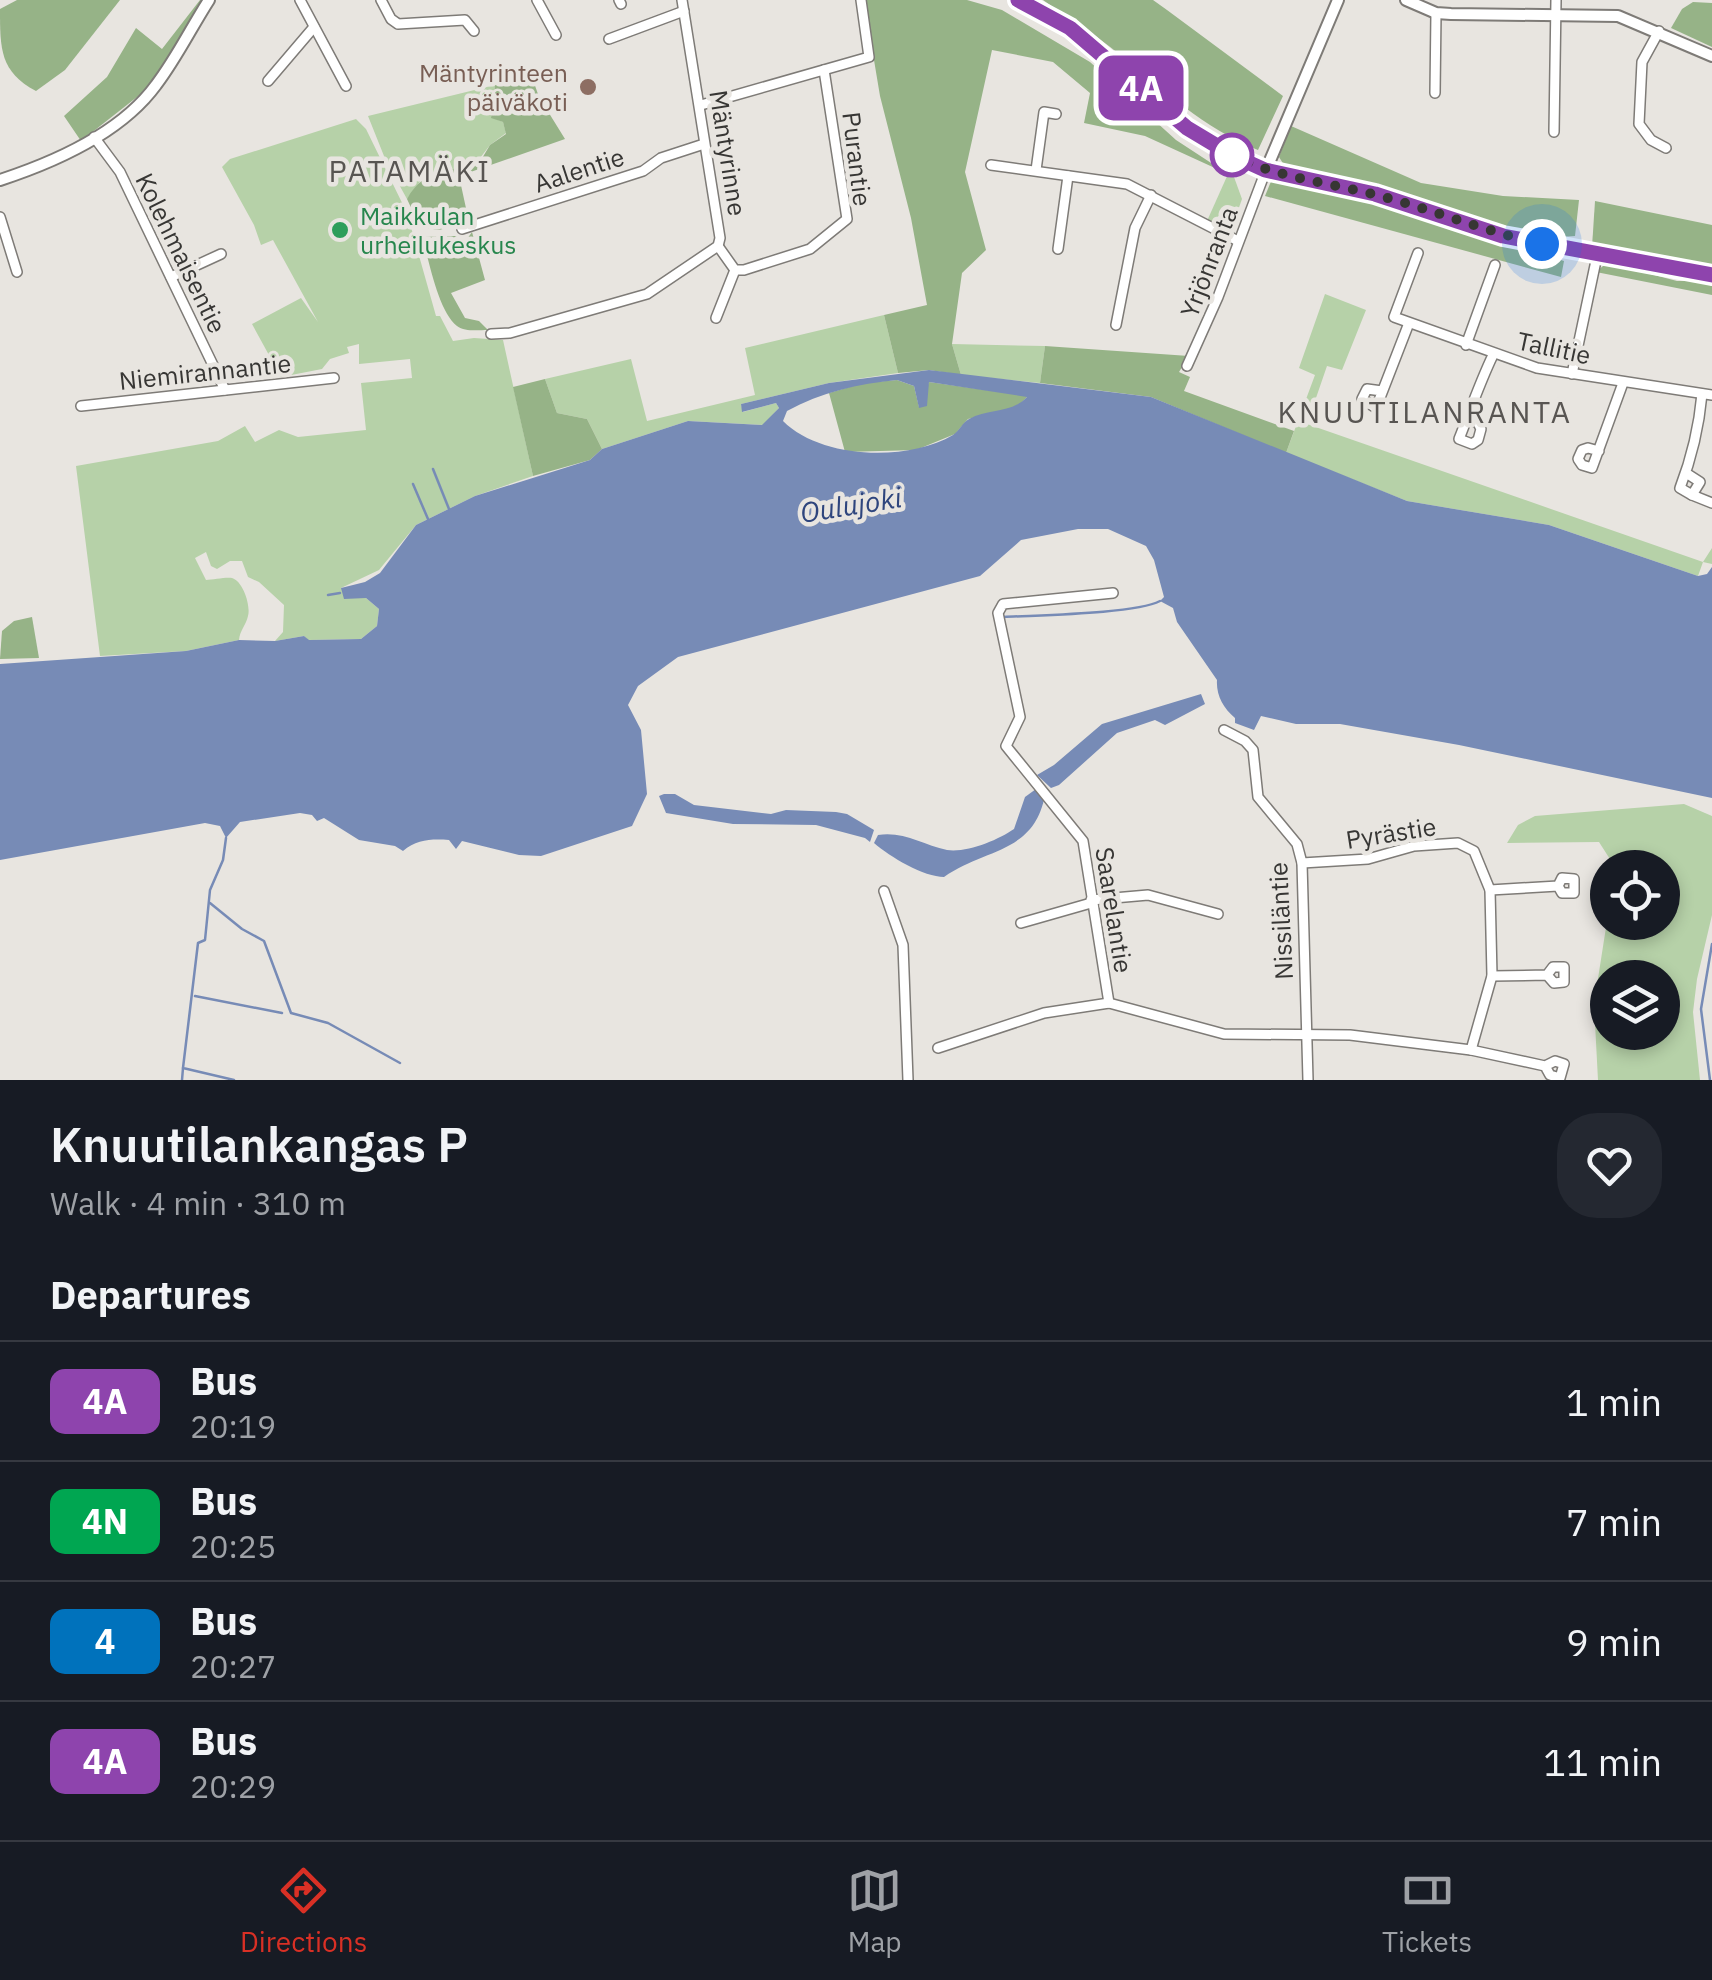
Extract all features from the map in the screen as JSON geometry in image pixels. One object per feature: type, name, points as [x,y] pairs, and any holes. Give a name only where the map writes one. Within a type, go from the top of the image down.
[{"type":"main road","points":[[1018,0],[1070,28],[1187,128],[1266,170],[1375,194],[1503,236],[1712,276]]},
{"type":"street","points":[[0,180],[57,160],[94,137],[155,87],[209,0]]},
{"type":"street","points":[[300,0],[346,86]]},
{"type":"street","points":[[380,0],[398,24],[466,20],[474,31]]},
{"type":"street","points":[[537,0],[556,35]]},
{"type":"street","points":[[701,105],[870,57],[861,0]]},
{"type":"street","points":[[1266,170],[1338,0]]},
{"type":"street","points":[[1406,0],[1436,12],[1618,16],[1712,56]]},
{"type":"street","points":[[1554,132],[1556,0]]},
{"type":"street","points":[[609,39],[683,6]]},
{"type":"street","name":"Mäntyrinne","points":[[492,334],[510,333],[648,294],[718,246],[714,188],[683,6]]},
{"type":"street","points":[[1435,93],[1436,12]]},
{"type":"street","points":[[268,81],[314,27]]},
{"type":"street","points":[[1659,31],[1642,62],[1638,124],[1651,140],[1666,148]]},
{"type":"street","name":"Purantie","points":[[736,270],[804,252],[847,218],[824,70]]},
{"type":"street","points":[[1036,170],[1044,112],[1056,114]]},
{"type":"street","name":"Kolehmaisentie","points":[[94,137],[120,172],[225,390]]},
{"type":"street","name":"Aalentie","points":[[462,229],[643,171],[661,158],[704,144]]},
{"type":"street","points":[[991,165],[1126,184],[1238,241]]},
{"type":"street","name":"Yrjönranta","points":[[1187,366],[1266,170]]},
{"type":"street","points":[[1058,249],[1068,176]]},
{"type":"street","points":[[1116,326],[1135,228],[1152,195]]},
{"type":"street","points":[[0,216],[17,272]]},
{"type":"street","points":[[716,318],[736,270],[718,246]]},
{"type":"street","points":[[170,277],[220,254]]},
{"type":"street","name":"Tallitie","points":[[1418,254],[1394,316],[1537,368],[1707,394]]},
{"type":"street","points":[[1572,374],[1597,256]]},
{"type":"street","points":[[1466,345],[1495,265]]},
{"type":"street","points":[[1382,391],[1409,323]]},
{"type":"street","points":[[1467,418],[1493,355]]},
{"type":"street","name":"Niemirannantie","points":[[81,406],[334,378]]},
{"type":"street","points":[[1599,451],[1623,383]]},
{"type":"street","points":[[1707,394],[1680,488],[1712,503]]},
{"type":"street","name":"Saarelantie","points":[[1109,1002],[1084,841],[1006,746],[1020,717],[998,612],[1001,606],[1114,593]]},
{"type":"street","name":"Nissiläntie","points":[[1224,730],[1253,750],[1258,797],[1297,844],[1302,863],[1308,1080]]},
{"type":"street","name":"Pyrästie","points":[[1302,863],[1368,859],[1414,846],[1458,844],[1474,852],[1490,890],[1492,976],[1471,1050]]},
{"type":"street","points":[[1490,890],[1558,886]]},
{"type":"street","points":[[884,891],[903,945],[908,1080]]},
{"type":"street","points":[[1022,923],[1091,902],[1148,894],[1218,914]]},
{"type":"street","points":[[1492,976],[1547,975]]},
{"type":"street","points":[[938,1048],[1044,1013],[1109,1002],[1224,1034],[1350,1035],[1471,1050],[1545,1066]]},
{"type":"green space","points":[[17,0],[120,0],[65,70],[36,91],[15,76],[4,58],[0,9]]},
{"type":"green space","points":[[200,0],[205,0],[151,86],[81,141],[64,116],[107,77],[136,28],[162,49]]},
{"type":"green space","points":[[864,0],[967,0],[1002,10],[1090,62],[1176,140],[1228,174],[1145,136],[1084,123],[1090,93],[1053,62],[992,50],[965,172],[986,250],[962,273],[952,344],[961,375],[929,370],[898,373],[884,315],[927,305],[911,218],[880,96]]},
{"type":"green space","points":[[1043,0],[1153,0],[1283,96],[1258,150],[1202,119]]},
{"type":"green space","points":[[1693,2],[1712,3],[1712,47],[1671,28],[1682,9]]},
{"type":"green space","points":[[532,77],[539,97],[565,139],[459,176],[469,222],[439,230],[420,227],[407,199],[414,188],[431,176],[481,160],[490,145],[506,134],[503,122],[491,118],[495,85]]},
{"type":"green space","points":[[495,85],[491,117],[503,122],[506,133],[477,162],[422,179],[407,199],[368,116]]},
{"type":"green space","points":[[356,119],[366,129],[407,213],[436,316],[440,316],[453,341],[503,340],[533,476],[475,496],[416,525],[379,570],[341,588],[366,598],[379,609],[377,626],[361,639],[308,640],[304,636],[275,641],[283,632],[284,605],[248,577],[242,561],[230,561],[217,569],[211,566],[206,552],[195,558],[206,580],[232,578],[245,594],[249,612],[239,640],[186,651],[100,656],[76,466],[218,441],[245,426],[255,442],[279,430],[298,437],[366,430],[361,383],[412,378],[410,359],[359,364],[359,344],[347,347],[349,353],[330,359],[322,369],[281,377],[252,324],[301,298],[318,322],[273,240],[261,245],[222,167],[230,159]]},
{"type":"green space","points":[[1291,126],[1421,183],[1503,196],[1579,200],[1575,236],[1547,238],[1284,165],[1279,157]]},
{"type":"green space","points":[[1228,174],[1234,177],[1242,199],[1230,233],[1207,221]]},
{"type":"green space","points":[[1272,179],[1386,205],[1564,261],[1561,277],[1265,196]]},
{"type":"green space","points":[[1595,201],[1712,225],[1712,266],[1592,247]]},
{"type":"green space","points":[[472,232],[485,280],[451,293],[465,318],[479,321],[488,330],[464,329],[450,319],[439,297],[422,237],[455,236],[465,242]]},
{"type":"green space","points":[[1603,266],[1620,266],[1677,281],[1712,281],[1712,295],[1596,272]]},
{"type":"green space","points":[[1325,294],[1366,310],[1342,370],[1327,366],[1307,424],[1703,562],[1698,576],[1549,525],[1407,501],[1286,453],[1315,375],[1299,368]]},
{"type":"green space","points":[[884,315],[898,373],[829,383],[741,404],[743,412],[776,403],[779,408],[763,425],[688,421],[602,449],[587,419],[557,413],[545,379],[631,359],[647,421],[755,395],[745,348]]},
{"type":"green space","points":[[952,344],[1045,346],[1040,383],[961,375]]},
{"type":"green space","points":[[1045,346],[1189,356],[1179,372],[1190,377],[1184,391],[1294,431],[1286,453],[1151,397],[1040,383]]},
{"type":"green space","points":[[545,379],[557,413],[587,419],[602,449],[590,460],[533,476],[513,387]]},
{"type":"green space","points":[[897,380],[914,386],[919,407],[929,382],[1028,396],[1017,407],[968,419],[955,434],[916,450],[845,452],[829,393],[863,383]]},
{"type":"green space","points":[[1712,548],[1712,564],[1703,562]]},
{"type":"green space","points":[[32,617],[39,658],[0,659],[2,631],[14,621]]},
{"type":"green space","points":[[1684,804],[1712,816],[1712,915],[1693,1012],[1700,1080],[1598,1080],[1596,1050],[1680,1050],[1680,960],[1601,960],[1604,940],[1680,940],[1680,850],[1604,850],[1599,842],[1507,843],[1518,825],[1535,816]]},
{"type":"water","name":"Oulujoki","points":[[929,370],[1151,397],[1407,501],[1549,525],[1698,576],[1707,574],[1712,567],[1712,798],[1340,724],[1296,724],[1261,716],[1254,730],[1235,723],[1221,701],[1217,680],[1177,622],[1173,608],[1160,601],[1164,597],[1146,546],[1108,529],[1078,529],[1021,540],[980,576],[678,657],[638,686],[628,705],[641,730],[647,794],[632,826],[541,856],[519,855],[462,841],[456,849],[449,840],[419,842],[403,851],[359,840],[324,818],[317,821],[312,815],[300,813],[240,822],[226,838],[220,826],[205,823],[0,860],[0,664],[186,651],[239,640],[275,641],[304,636],[309,640],[361,639],[377,626],[379,609],[366,598],[344,599],[341,588],[365,582],[380,573],[416,525],[475,496],[590,460],[602,449],[688,421],[762,425],[779,408],[776,403],[742,412],[741,404],[829,383]],"holes":[[[897,380],[914,386],[919,408],[927,406],[929,382],[1027,397],[1014,406],[969,419],[953,435],[912,450],[841,449],[799,434],[783,421],[787,411],[840,390]]]},
{"type":"water","points":[[1201,694],[1205,704],[1165,725],[1155,720],[1117,733],[1059,785],[1051,788],[1037,775],[1102,724]]},
{"type":"water","points":[[1036,789],[1045,795],[1030,829],[1006,847],[944,877],[908,865],[874,843],[878,835],[887,834],[947,850],[982,845],[1014,829],[1025,797]]},
{"type":"water","points":[[675,794],[694,805],[771,814],[786,810],[836,812],[874,830],[870,842],[816,825],[733,824],[666,813],[659,796]]},
{"type":"waterway","points":[[433,469],[449,509]]},
{"type":"waterway","points":[[413,484],[428,519]]},
{"type":"waterway","points":[[328,595],[340,593]]},
{"type":"waterway","points":[[1004,617],[1109,611],[1160,601]]},
{"type":"waterway","points":[[226,838],[223,860],[210,890],[205,940],[198,943],[183,1068],[234,1080]]},
{"type":"waterway","points":[[210,903],[264,941],[291,1013],[328,1023],[400,1063]]},
{"type":"waterway","points":[[1710,1080],[1701,1009],[1712,944]]},
{"type":"waterway","points":[[195,996],[282,1013]]},
{"type":"waterway","points":[[182,1080],[183,1068]]},
{"type":"bus line","name":"4A","points":[[1018,0],[1070,28],[1106,55],[1187,128],[1265,170],[1375,194],[1503,236],[1712,275]]},
{"type":"place","name":"Mäntyrinteen päiväkoti","points":[[588,87]]},
{"type":"place","name":"Maikkulan urheilukeskus","points":[[340,230]]},
{"type":"district","name":"PATAMÄKI","points":[[410,172]]},
{"type":"district","name":"KNUUTILANRANTA","points":[[1425,413]]},
{"type":"route","points":[[1232,155],[1266,170],[1375,194],[1503,236],[1542,244]]}]
